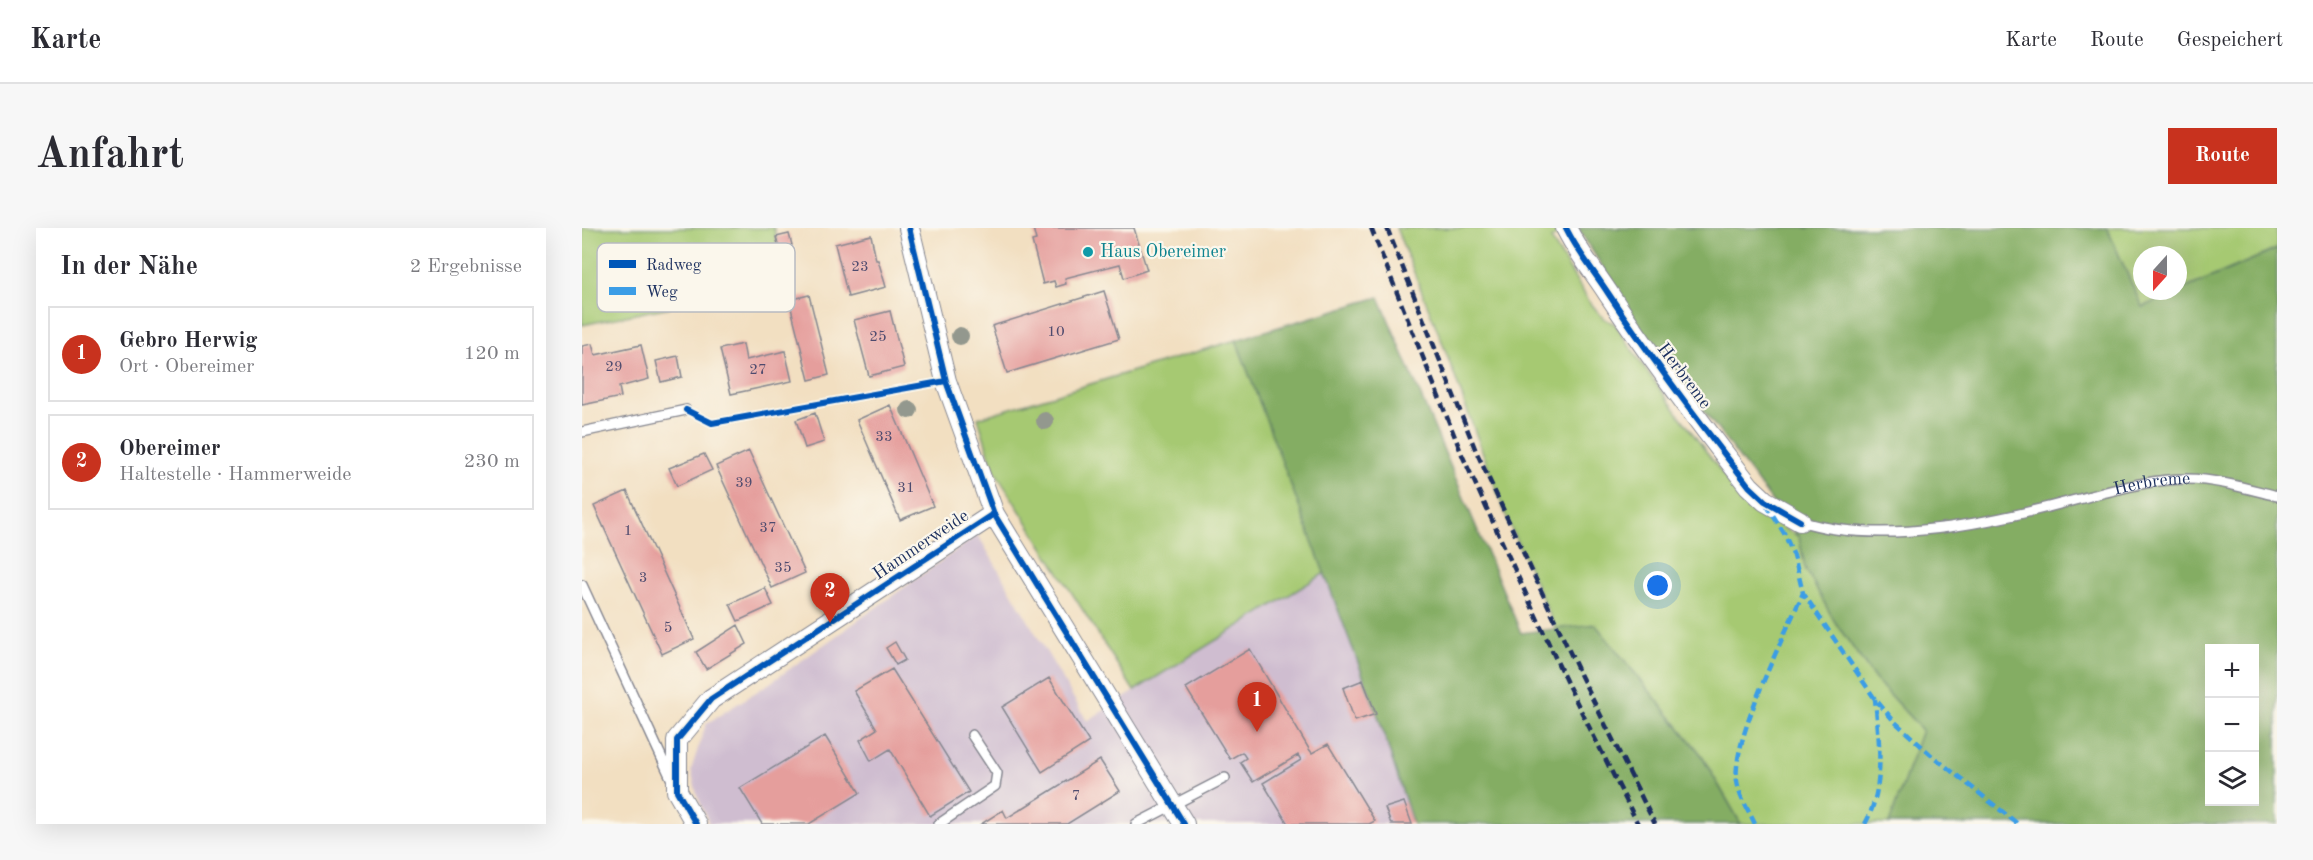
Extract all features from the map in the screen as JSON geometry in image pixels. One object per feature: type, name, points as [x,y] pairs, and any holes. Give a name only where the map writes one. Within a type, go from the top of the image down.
[{"type":"street","points":[[909,228],[946,381],[994,514],[1184,824]]},
{"type":"street","name":"Herbreme","points":[[1566,228],[1580,255],[1603,285],[1642,345],[1749,486],[1765,501],[1800,521]]},
{"type":"street","name":"Hammerweide","points":[[696,824],[677,791],[677,740],[711,699],[994,514]]},
{"type":"lane","points":[[582,432],[686,410]]},
{"type":"lane","name":"Herbreme","points":[[1800,521],[1822,528],[1858,531],[1942,528],[2005,516],[2125,486],[2189,479],[2277,496]]},
{"type":"lane","points":[[582,585],[677,791]]},
{"type":"lane","points":[[939,824],[994,786],[997,773],[972,735]]},
{"type":"lane","points":[[1136,824],[1224,778]]},
{"type":"shaded area","points":[[978,535],[1087,721],[1325,573],[1376,710],[1413,824],[709,824],[697,795],[691,770],[706,724],[770,683]]},
{"type":"green space","points":[[582,228],[774,228],[777,243],[597,243],[597,312],[645,312],[582,325]]},
{"type":"green space","points":[[1396,228],[1553,228],[1557,235],[1551,239],[1589,301],[1603,318],[1615,324],[1744,503],[1799,537],[1805,568],[1835,622],[1875,679],[1922,730],[1889,824],[1741,824],[1700,753],[1595,625],[1556,629],[1509,524],[1441,339]]},
{"type":"green space","points":[[1578,228],[2107,228],[2133,287],[2133,300],[2139,300],[2142,307],[2158,300],[2187,300],[2187,288],[2277,249],[2277,824],[1889,824],[1922,730],[1875,679],[1835,622],[1805,568],[1799,537],[1641,328]]},
{"type":"green space","points":[[2107,228],[2277,228],[2277,249],[2187,288],[2187,246],[2133,246],[2133,287]]},
{"type":"green space","points":[[1379,297],[1521,633],[1595,624],[1700,753],[1741,824],[1413,824],[1376,710],[1236,340]]},
{"type":"green space","points":[[2139,300],[2158,300],[2142,307]]},
{"type":"green space","points":[[1236,340],[1325,573],[1134,691],[994,470],[978,418]]},
{"type":"building","name":"Haus Obereimer","points":[[1033,228],[1134,228],[1147,270],[1124,278],[1120,264],[1065,278],[1066,284],[1056,287],[1054,281],[1043,284],[1032,241],[1036,240]]},
{"type":"building","points":[[789,234],[791,243],[778,243],[776,237]]},
{"type":"building","points":[[871,235],[876,260],[878,260],[886,287],[848,297],[835,244]]},
{"type":"building","points":[[1104,291],[1119,339],[1007,373],[992,326]]},
{"type":"building","points":[[809,295],[829,375],[809,380],[792,312],[795,312],[795,298]]},
{"type":"building","points":[[890,311],[904,367],[869,376],[854,320]]},
{"type":"building","points":[[592,344],[595,355],[641,345],[649,379],[619,387],[621,397],[582,405],[582,346]]},
{"type":"building","points":[[743,344],[746,360],[785,351],[792,381],[731,394],[720,349]]},
{"type":"building","points":[[678,356],[682,377],[661,382],[656,361]]},
{"type":"building","points":[[890,405],[933,506],[900,520],[857,420]]},
{"type":"building","points":[[815,413],[824,442],[805,448],[796,420]]},
{"type":"building","points":[[749,451],[805,573],[772,588],[716,466]]},
{"type":"building","points":[[704,454],[712,470],[677,486],[669,468]]},
{"type":"building","points":[[627,491],[694,639],[662,654],[594,506]]},
{"type":"building","points":[[765,588],[773,605],[738,621],[730,604]]},
{"type":"building","points":[[738,625],[747,644],[706,669],[696,652]]},
{"type":"building","points":[[895,642],[905,660],[896,665],[886,648]]},
{"type":"building","points":[[1250,649],[1309,749],[1312,753],[1328,744],[1375,821],[1369,824],[1288,824],[1263,783],[1301,760],[1298,755],[1253,782],[1240,762],[1246,758],[1242,752],[1230,759],[1186,688]]},
{"type":"building","points":[[892,669],[969,792],[930,816],[890,749],[871,761],[860,740],[877,729],[854,691]]},
{"type":"building","points":[[1049,678],[1089,742],[1042,772],[1002,707]]},
{"type":"building","points":[[1363,680],[1376,714],[1355,721],[1343,688]]},
{"type":"building","points":[[825,736],[860,793],[809,824],[762,824],[740,788]]},
{"type":"building","points":[[1100,760],[1120,791],[1067,824],[981,824],[1003,810],[1007,818]]},
{"type":"building","points":[[1404,802],[1412,824],[1391,824],[1385,808]]},
{"type":"railway","points":[[1371,228],[1463,457],[1566,681],[1638,824]]},
{"type":"railway","points":[[1387,228],[1476,451],[1580,674],[1655,824]]},
{"type":"marked path","points":[[1766,504],[1784,533],[1794,556],[1803,593],[1875,699],[1894,721],[1930,754],[2018,824]]},
{"type":"marked path","points":[[1755,824],[1738,787],[1737,763],[1750,715],[1803,593]]},
{"type":"marked path","points":[[1865,824],[1872,809],[1878,779],[1879,747],[1875,699]]},
{"type":"cycle path","points":[[909,228],[946,381],[994,514],[1184,824]]},
{"type":"cycle path","points":[[1566,228],[1581,254],[1642,343],[1749,486],[1765,501],[1800,521]]},
{"type":"cycle path","points":[[686,410],[712,423],[946,381]]},
{"type":"cycle path","points":[[696,824],[677,791],[677,740],[711,699],[994,514]]},
{"type":"place","name":"Haus Obereimer","points":[[1088,252]]},
{"type":"place","name":"Obereimer","points":[[830,623]]},
{"type":"place","name":"Gebro Herwig","points":[[1257,732]]}]
